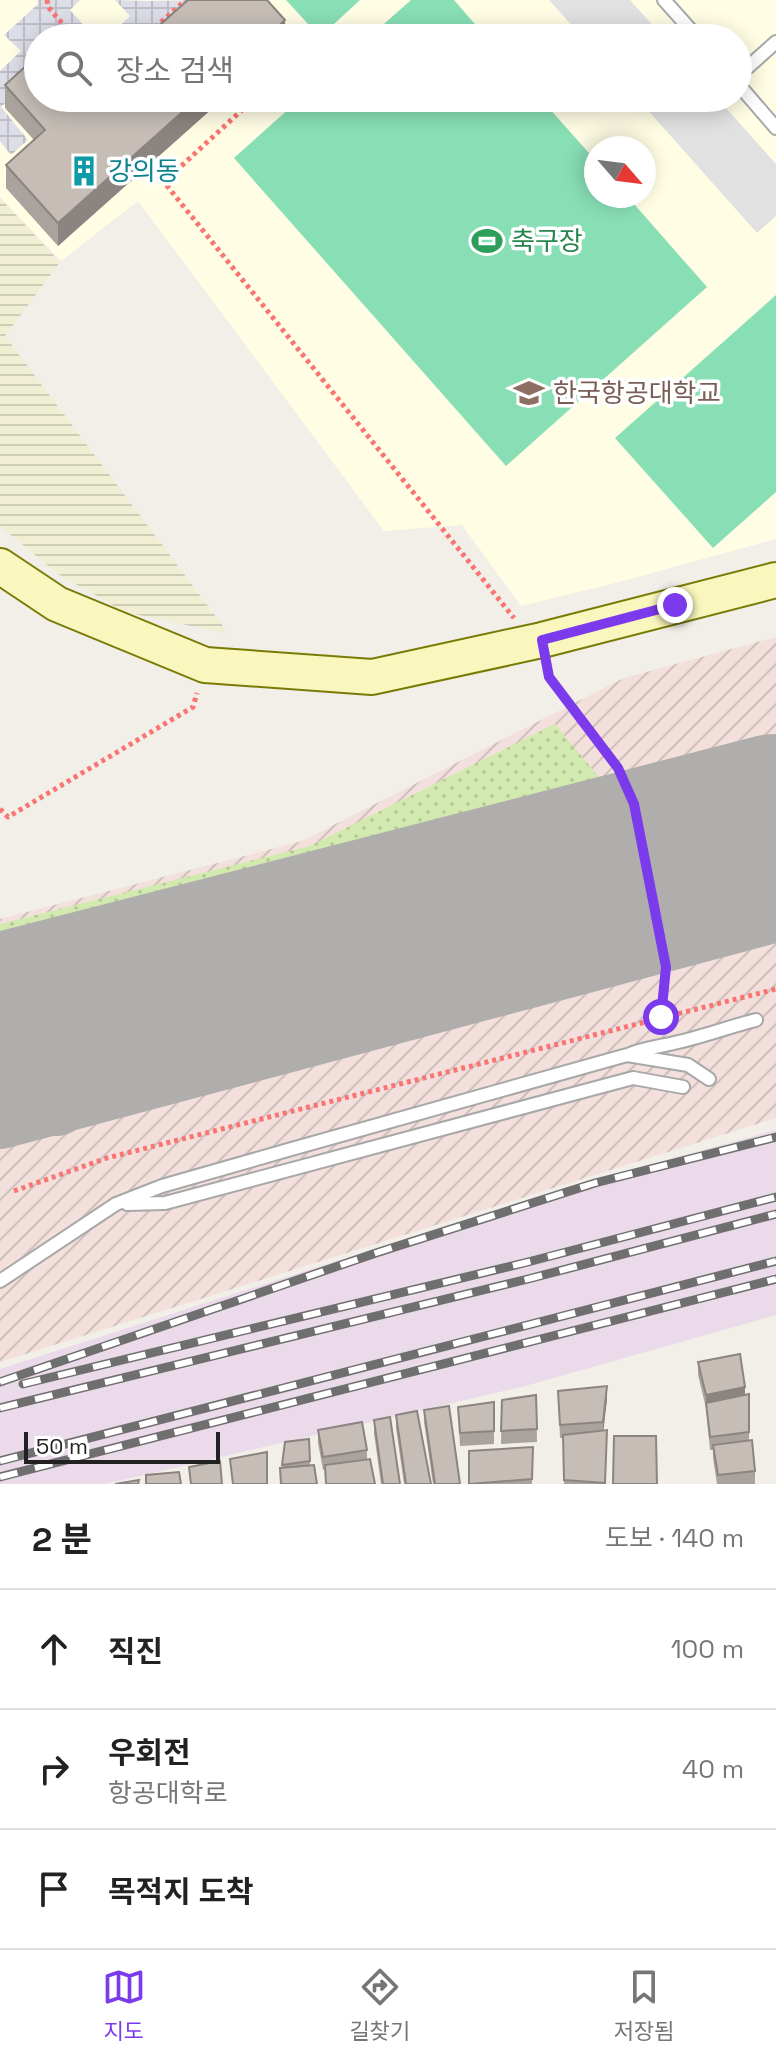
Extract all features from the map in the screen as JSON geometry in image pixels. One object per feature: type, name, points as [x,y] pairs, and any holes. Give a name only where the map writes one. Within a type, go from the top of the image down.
[{"type":"street","points":[[0,566],[57,604],[205,665],[372,677],[538,641],[776,580]]},
{"type":"lane","points":[[664,0],[685,24]]},
{"type":"lane","points":[[752,63],[776,42]]},
{"type":"lane","points":[[752,100],[776,128]]},
{"type":"lane","points":[[0,1281],[116,1204],[162,1186],[646,1048],[756,1020]]},
{"type":"lane","points":[[627,1055],[688,1065],[709,1079]]},
{"type":"lane","points":[[116,1204],[165,1203],[633,1078],[683,1087]]},
{"type":"path","points":[[47,0],[48,7],[63,24]]},
{"type":"path","points":[[159,24],[186,0]]},
{"type":"path","points":[[279,19],[283,24]]},
{"type":"path","points":[[240,112],[164,182],[538,641],[549,677],[618,768],[634,804],[666,967],[661,1017]]},
{"type":"path","points":[[0,809],[8,817],[193,707],[205,665]]},
{"type":"path","points":[[14,1191],[107,1158],[776,989]]},
{"type":"shaded area","name":"한국항공대학교","points":[[0,0],[776,0],[776,539],[521,606],[462,525],[384,531],[138,201],[61,261],[0,197]]},
{"type":"shaded area","points":[[38,0],[80,0],[70,10],[82,24],[24,24],[24,87],[1,107],[28,140],[11,155],[0,141],[0,71],[21,51],[4,35],[38,4]]},
{"type":"shaded area","points":[[115,0],[206,0],[179,24],[122,24],[130,16]]},
{"type":"shaded area","points":[[549,0],[630,0],[651,24],[570,24]]},
{"type":"shaded area","points":[[649,112],[730,112],[776,164],[776,216],[757,233]]},
{"type":"shaded area","points":[[776,637],[776,1118],[0,1362],[0,919],[302,841],[624,678]]},
{"type":"shaded area","points":[[776,1130],[776,1315],[525,1386],[105,1484],[0,1484],[0,1369],[567,1187]]},
{"type":"green space","points":[[286,0],[360,0],[334,24],[308,24]]},
{"type":"green space","points":[[411,0],[454,0],[475,24],[384,24]]},
{"type":"green space","name":"축구장","points":[[285,112],[552,112],[584,148],[584,208],[638,208],[707,287],[506,466],[234,158]]},
{"type":"green space","points":[[0,198],[60,262],[5,336],[229,634],[125,612],[58,574],[0,526]]},
{"type":"green space","points":[[776,295],[776,492],[713,548],[615,438]]},
{"type":"green space","points":[[555,724],[608,788],[614,819],[0,980],[0,924],[310,846]]},
{"type":"building","points":[[188,0],[267,0],[285,20],[281,24],[161,24]]},
{"type":"building","points":[[24,68],[24,106],[5,85]]},
{"type":"building","points":[[29,112],[182,112],[58,223],[6,165],[45,130]]},
{"type":"building","points":[[740,1354],[745,1387],[706,1395],[698,1362]]},
{"type":"building","points":[[607,1386],[603,1422],[560,1425],[558,1391]]},
{"type":"building","points":[[749,1394],[749,1432],[710,1437],[706,1403]]},
{"type":"building","points":[[536,1395],[537,1429],[501,1431],[502,1400]]},
{"type":"building","points":[[494,1402],[494,1431],[460,1433],[458,1407]]},
{"type":"building","points":[[449,1406],[460,1484],[435,1484],[424,1410]]},
{"type":"building","points":[[417,1411],[431,1484],[406,1484],[396,1415]]},
{"type":"building","points":[[390,1417],[400,1484],[383,1484],[374,1420]]},
{"type":"building","points":[[362,1422],[367,1450],[323,1457],[318,1430]]},
{"type":"building","points":[[607,1430],[605,1483],[564,1480],[563,1435]]},
{"type":"building","points":[[614,1436],[656,1436],[657,1484],[613,1484]]},
{"type":"building","points":[[309,1439],[310,1461],[282,1465],[285,1442]]},
{"type":"building","points":[[752,1440],[755,1471],[718,1475],[713,1445]]},
{"type":"building","points":[[533,1447],[532,1479],[469,1484],[469,1451]]},
{"type":"building","points":[[267,1452],[267,1484],[233,1484],[230,1459]]},
{"type":"building","points":[[370,1459],[375,1484],[326,1484],[325,1465]]},
{"type":"building","points":[[220,1461],[222,1484],[191,1484],[189,1467]]},
{"type":"building","points":[[314,1465],[317,1484],[281,1484],[280,1468]]},
{"type":"building","points":[[179,1472],[181,1484],[146,1484],[146,1475]]},
{"type":"building","points":[[139,1480],[138,1484],[115,1484]]},
{"type":"taxiway","points":[[713,839],[736,917]]},
{"type":"taxiway","points":[[0,1114],[776,907]]},
{"type":"taxiway","points":[[0,1051],[28,1088],[56,1101]]},
{"type":"runway","points":[[0,1022],[776,822]]},
{"type":"railway","points":[[0,1382],[376,1253],[595,1183],[776,1137]]},
{"type":"railway","points":[[23,1384],[524,1263],[776,1197]]},
{"type":"railway","points":[[0,1408],[532,1278],[776,1214]]},
{"type":"railway","points":[[0,1461],[776,1261]]},
{"type":"railway","points":[[0,1477],[776,1279]]},
{"type":"place","name":"강의동","points":[[84,171]]},
{"type":"place","name":"축구장","points":[[487,241]]},
{"type":"place","name":"한국항공대학교","points":[[529,393]]},
{"type":"route","points":[[661,1017],[666,967],[634,804],[618,768],[549,677],[542,640],[675,605]]}]
